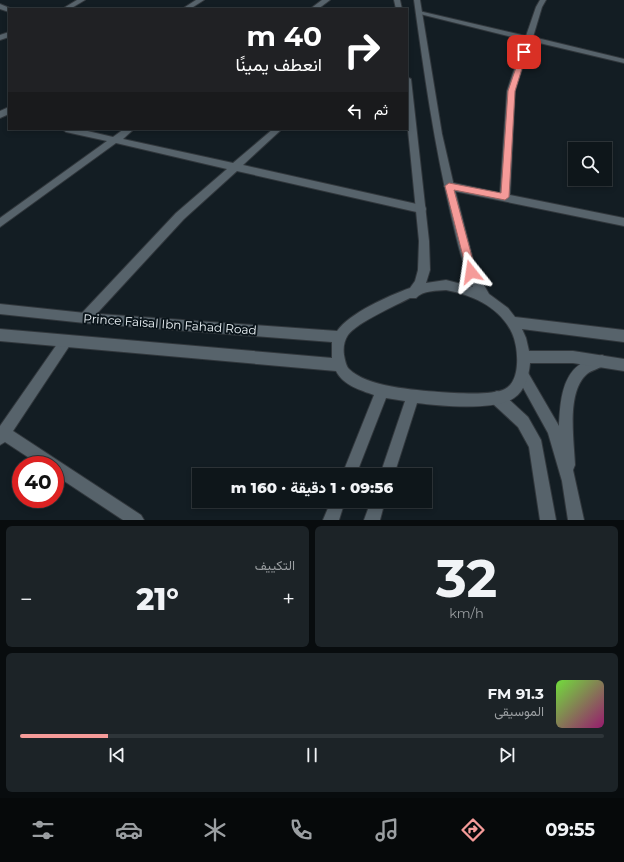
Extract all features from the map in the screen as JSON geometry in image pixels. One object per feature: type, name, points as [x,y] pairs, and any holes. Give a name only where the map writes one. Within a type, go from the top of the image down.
[{"type":"street","points":[[66,8],[82,0]]},
{"type":"street","points":[[187,8],[201,0]]},
{"type":"street","points":[[315,8],[327,0]]},
{"type":"street","points":[[417,0],[438,134],[449,186],[471,272],[484,296]]},
{"type":"street","points":[[505,197],[511,91],[539,7],[543,0]]},
{"type":"street","points":[[419,13],[624,61]]},
{"type":"street","points":[[408,99],[409,120],[421,209],[424,270],[420,283],[412,294]]},
{"type":"street","points":[[70,130],[236,166],[421,209]]},
{"type":"street","points":[[0,223],[129,130]]},
{"type":"street","points":[[85,318],[180,216],[277,130]]},
{"type":"street","points":[[449,186],[624,222]]},
{"type":"street","points":[[446,285],[463,287],[484,296],[503,311],[512,322],[522,340],[525,357],[522,375],[514,390],[508,395],[497,398],[464,400],[413,396],[382,391],[356,382],[346,375],[339,364],[338,342],[343,331],[355,321],[412,294],[427,287],[446,285]]},
{"type":"street","name":"Prince Faisal Ibn Fahad Road","points":[[0,309],[85,318],[341,337]]},
{"type":"street","points":[[512,322],[624,336]]},
{"type":"street","name":"Prince Faisal Ibn Fahad Road","points":[[0,335],[339,364]]},
{"type":"street","points":[[37,456],[2,435],[66,341]]},
{"type":"street","points":[[525,357],[573,357],[602,360],[624,365]]},
{"type":"street","points":[[569,481],[566,415],[571,386],[581,370],[602,360]]},
{"type":"street","points":[[522,375],[554,430],[569,481],[576,520]]},
{"type":"street","points":[[352,468],[382,391]]},
{"type":"street","points":[[389,468],[413,396]]},
{"type":"street","points":[[497,398],[523,422],[536,445],[548,520]]},
{"type":"street","points":[[64,473],[136,520]]},
{"type":"street","points":[[331,520],[335,508]]},
{"type":"street","points":[[372,520],[376,508]]},
{"type":"route","points":[[471,272],[449,186],[505,197],[511,91],[524,52]]}]
